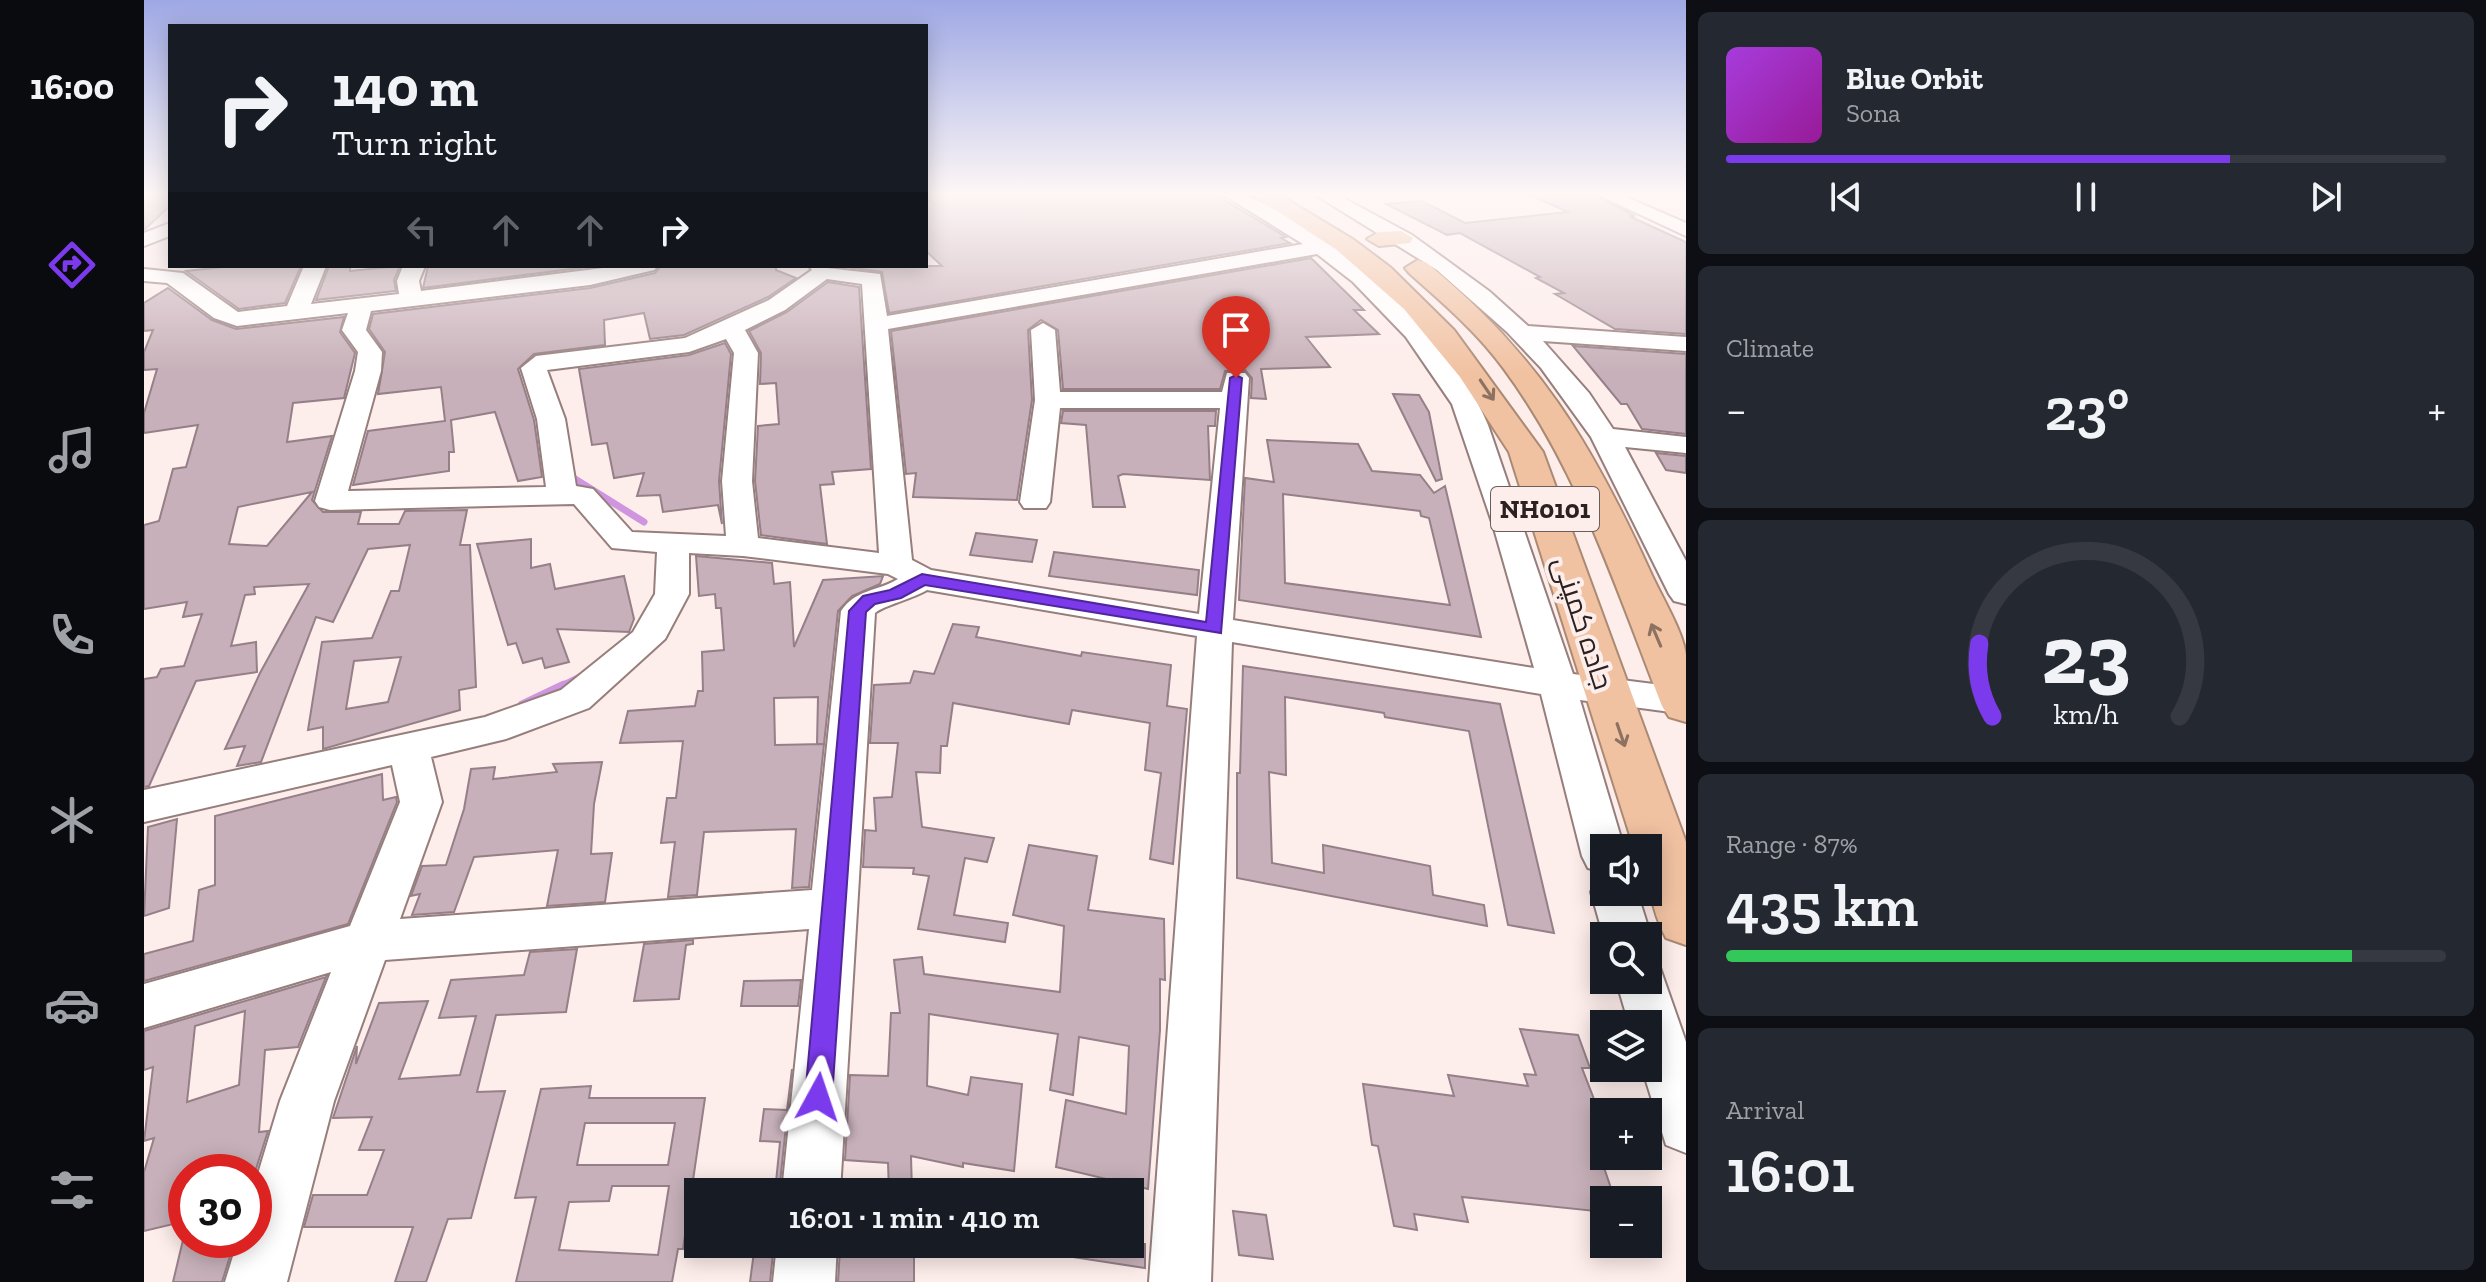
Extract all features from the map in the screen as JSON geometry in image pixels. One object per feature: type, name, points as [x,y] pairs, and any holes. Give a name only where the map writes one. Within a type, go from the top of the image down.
[{"type":"highway","name":"جاده کمپنی","points":[[1360,254],[1446,334],[1485,386],[1526,452],[1686,921]]},
{"type":"highway","name":"جاده کمپنی","points":[[1406,254],[1431,278],[1482,310],[1546,401],[1588,474],[1685,703]]},
{"type":"street","points":[[878,324],[1283,254]]},
{"type":"street","points":[[1330,254],[1380,294],[1422,341],[1461,397],[1512,530],[1598,834]]},
{"type":"street","points":[[296,313],[314,268]]},
{"type":"street","points":[[411,301],[408,281],[413,268]]},
{"type":"street","points":[[144,275],[174,277],[209,300],[226,318],[411,301],[511,277],[621,268]]},
{"type":"street","points":[[562,494],[551,419],[534,368],[545,361],[689,345],[777,305],[822,269],[872,279],[909,572],[895,595],[869,600],[858,611],[812,1178]]},
{"type":"street","points":[[144,298],[177,281]]},
{"type":"street","points":[[362,304],[354,330],[370,352],[368,371],[330,501],[582,495],[623,541],[743,546],[909,572],[1215,629],[1685,703]]},
{"type":"street","points":[[1482,310],[1519,332],[1563,380],[1605,436],[1686,594]]},
{"type":"street","points":[[732,328],[746,353],[737,481],[743,546]]},
{"type":"street","points":[[1035,502],[1048,400],[1043,330]]},
{"type":"street","points":[[1519,332],[1686,344]]},
{"type":"street","points":[[1048,400],[1234,389],[1215,629],[1180,1282]]},
{"type":"street","points":[[1605,436],[1686,445]]},
{"type":"street","points":[[144,806],[492,729],[575,699],[647,639],[672,594],[673,545]]},
{"type":"street","points":[[256,1282],[307,1101],[421,802],[408,747]]},
{"type":"street","points":[[144,1006],[369,941],[833,908]]},
{"type":"street","points":[[1645,994],[1686,1126]]},
{"type":"street","points":[[804,1282],[806,1258]]},
{"type":"building","points":[[929,254],[1228,254],[889,313],[882,272],[853,268],[942,266]]},
{"type":"building","points":[[1498,254],[1686,254],[1686,334],[1615,329],[1555,294],[1564,293],[1536,278],[1540,277]]},
{"type":"building","points":[[1311,258],[1364,310],[1354,310],[1379,334],[1306,337],[1330,367],[1261,369],[1266,399],[1251,398],[1252,378],[1245,370],[1225,371],[1220,389],[1063,389],[1058,330],[1041,320],[1028,330],[1032,400],[1017,500],[913,497],[916,473],[906,474],[891,331]]},
{"type":"building","points":[[300,268],[285,303],[239,309],[186,271]]},
{"type":"building","points":[[328,268],[350,268],[350,271],[399,268],[394,280],[396,291],[316,300]]},
{"type":"building","points":[[428,268],[579,268],[423,288]]},
{"type":"building","points":[[659,268],[776,268],[796,278],[768,297],[684,335],[650,339],[644,313],[604,320],[605,345],[534,354],[518,369],[534,420],[542,477],[518,481],[495,412],[451,420],[454,452],[449,452],[449,471],[353,485],[368,431],[445,421],[441,387],[378,394],[385,352],[369,329],[373,314],[590,288],[655,273]]},
{"type":"building","points":[[828,282],[859,287],[871,469],[832,472],[834,484],[820,485],[827,544],[761,535],[755,481],[758,426],[779,424],[776,383],[760,384],[761,353],[749,331],[787,312]]},
{"type":"building","points":[[168,288],[212,320],[236,329],[344,317],[340,332],[355,353],[344,398],[293,403],[287,442],[332,436],[312,500],[323,512],[361,512],[358,524],[399,524],[405,511],[467,510],[460,545],[470,545],[476,687],[459,690],[460,710],[323,749],[323,727],[308,730],[322,642],[372,638],[391,591],[399,591],[410,545],[368,549],[333,622],[316,617],[261,762],[237,766],[245,746],[225,749],[260,673],[309,584],[254,587],[255,594],[245,595],[231,646],[256,642],[257,672],[196,681],[149,786],[144,787],[144,679],[157,677],[161,669],[184,666],[202,614],[183,617],[187,602],[144,609],[144,525],[159,521],[173,469],[186,467],[198,425],[144,433],[144,413],[157,369],[144,370],[144,352],[153,330],[144,331],[144,303]],"holes":[[[312,492],[267,546],[229,544],[238,507]],[[401,657],[388,702],[346,709],[354,661]]]},
{"type":"building","points":[[725,343],[731,354],[719,481],[722,524],[718,505],[663,512],[660,495],[637,496],[644,473],[614,478],[607,443],[592,445],[579,369],[689,355]]},
{"type":"building","points":[[1573,346],[1686,354],[1686,434],[1642,429],[1627,404],[1621,404]]},
{"type":"building","points":[[1393,394],[1419,395],[1429,412],[1442,479],[1436,481]]},
{"type":"building","points":[[1063,411],[1216,411],[1215,426],[1208,426],[1210,480],[1123,474],[1118,476],[1125,507],[1093,507],[1086,425],[1061,423]]},
{"type":"building","points":[[1267,440],[1358,444],[1372,471],[1420,475],[1434,493],[1445,486],[1481,637],[1239,600],[1245,478],[1274,482]],"holes":[[[1283,494],[1420,511],[1421,516],[1429,518],[1450,605],[1285,583]]]},
{"type":"building","points":[[1656,453],[1686,456],[1686,473],[1666,470]]},
{"type":"building","points":[[976,533],[1037,540],[1032,562],[970,555]]},
{"type":"building","points":[[531,539],[531,568],[550,564],[555,589],[624,576],[634,619],[629,632],[557,629],[569,662],[545,668],[542,658],[523,663],[516,643],[508,645],[477,544]]},
{"type":"building","points":[[1054,552],[1199,570],[1197,595],[1049,576]]},
{"type":"building","points":[[696,556],[772,563],[774,584],[790,582],[794,647],[823,580],[883,576],[880,584],[852,596],[838,611],[809,887],[792,888],[796,829],[704,832],[697,895],[668,897],[675,842],[661,843],[667,798],[676,798],[683,741],[620,743],[628,711],[695,706],[698,691],[703,691],[702,652],[724,650],[721,608],[716,608],[715,594],[699,596]],"holes":[[[818,697],[817,744],[824,744],[775,745],[774,698]]]},
{"type":"building","points":[[953,624],[979,627],[976,637],[1081,656],[1082,652],[1171,665],[1167,706],[1187,709],[1173,864],[1150,859],[1161,773],[1145,770],[1150,723],[1072,710],[1069,724],[953,703],[947,746],[941,746],[940,773],[916,772],[922,827],[994,838],[987,862],[965,858],[954,915],[1008,923],[1005,942],[918,929],[929,876],[913,874],[914,868],[863,867],[865,830],[876,831],[874,798],[892,797],[898,743],[870,743],[874,685],[910,683],[914,671],[934,674]]},
{"type":"building","points":[[1243,666],[1500,704],[1554,933],[1508,925],[1469,731],[1385,717],[1384,713],[1285,697],[1286,775],[1269,772],[1272,863],[1324,873],[1323,845],[1430,866],[1433,895],[1484,905],[1487,926],[1237,878],[1237,773],[1240,773]]},
{"type":"building","points":[[602,762],[594,804],[591,854],[612,853],[605,902],[547,906],[558,850],[474,857],[454,912],[412,915],[420,894],[411,896],[422,866],[446,865],[464,809],[471,769],[495,767],[493,779],[557,772],[553,764]]},
{"type":"building","points":[[382,774],[383,800],[396,797],[397,802],[348,924],[144,981],[144,954],[193,941],[199,890],[215,885],[215,816]]},
{"type":"building","points":[[177,819],[169,908],[144,916],[148,827]]},
{"type":"building","points":[[1029,845],[1097,856],[1088,910],[1164,919],[1165,980],[1160,979],[1160,1030],[1148,1189],[1144,1188],[1144,1178],[1102,1178],[1056,1167],[1066,1100],[1126,1114],[1129,1046],[1079,1037],[1073,1095],[1050,1090],[1058,1034],[929,1014],[927,1086],[968,1095],[971,1077],[1022,1084],[1014,1171],[963,1163],[963,1167],[911,1156],[912,1178],[889,1178],[888,1163],[845,1160],[850,1075],[888,1076],[891,1013],[900,1013],[894,960],[922,957],[924,974],[1060,992],[1064,926],[1013,915]]},
{"type":"building","points":[[693,940],[693,944],[686,945],[679,999],[634,1001],[644,944]]},
{"type":"building","points":[[577,949],[566,1012],[496,1015],[477,1092],[505,1091],[471,1218],[448,1219],[426,1282],[395,1282],[413,1227],[304,1227],[313,1195],[367,1195],[384,1150],[359,1150],[372,1117],[333,1118],[357,1046],[356,1064],[379,1003],[428,1001],[399,1079],[460,1075],[476,1016],[439,1018],[451,980],[524,975],[530,952]]},
{"type":"building","points":[[326,977],[298,1047],[265,1050],[259,1132],[268,1131],[261,1154],[168,1154],[168,1225],[144,1231],[144,1172],[154,1138],[144,1141],[153,1067],[144,1070],[144,1031]],"holes":[[[245,1011],[239,1085],[187,1102],[195,1026]]]},
{"type":"building","points":[[801,980],[798,1006],[741,1006],[744,981]]},
{"type":"building","points":[[1520,1029],[1578,1035],[1590,1068],[1582,1068],[1594,1098],[1590,1098],[1590,1170],[1605,1170],[1610,1186],[1590,1186],[1590,1211],[1462,1197],[1468,1222],[1414,1214],[1417,1230],[1394,1226],[1378,1146],[1372,1145],[1363,1084],[1454,1096],[1448,1075],[1528,1086],[1524,1074],[1536,1075]]},
{"type":"building","points":[[792,1069],[780,1178],[776,1178],[780,1142],[760,1141],[764,1109],[787,1110]]},
{"type":"building","points":[[591,1086],[589,1098],[705,1098],[693,1178],[684,1178],[684,1242],[683,1249],[678,1249],[672,1282],[516,1282],[536,1197],[515,1198],[541,1089]],"holes":[[[585,1123],[675,1123],[668,1165],[577,1165]],[[612,1186],[669,1186],[658,1255],[559,1250],[569,1202],[609,1201]]]},
{"type":"building","points":[[1233,1211],[1266,1215],[1273,1259],[1239,1255]]},
{"type":"building","points":[[1145,1244],[1145,1268],[1079,1258],[1144,1258]]},
{"type":"building","points":[[179,1258],[229,1258],[222,1282],[173,1282]]},
{"type":"building","points":[[753,1258],[773,1258],[770,1282],[750,1282]]},
{"type":"building","points":[[839,1258],[914,1258],[914,1282],[838,1282]]},
{"type":"waterway","points":[[568,475],[578,481]]},
{"type":"waterway","points":[[575,479],[644,522]]},
{"type":"waterway","points":[[564,685],[582,676]]},
{"type":"waterway","points":[[522,705],[564,685]]},
{"type":"waterway","points":[[560,687],[564,685]]},
{"type":"route","points":[[818,1097],[858,611],[869,600],[895,595],[922,579],[1215,629],[1236,378]]}]
